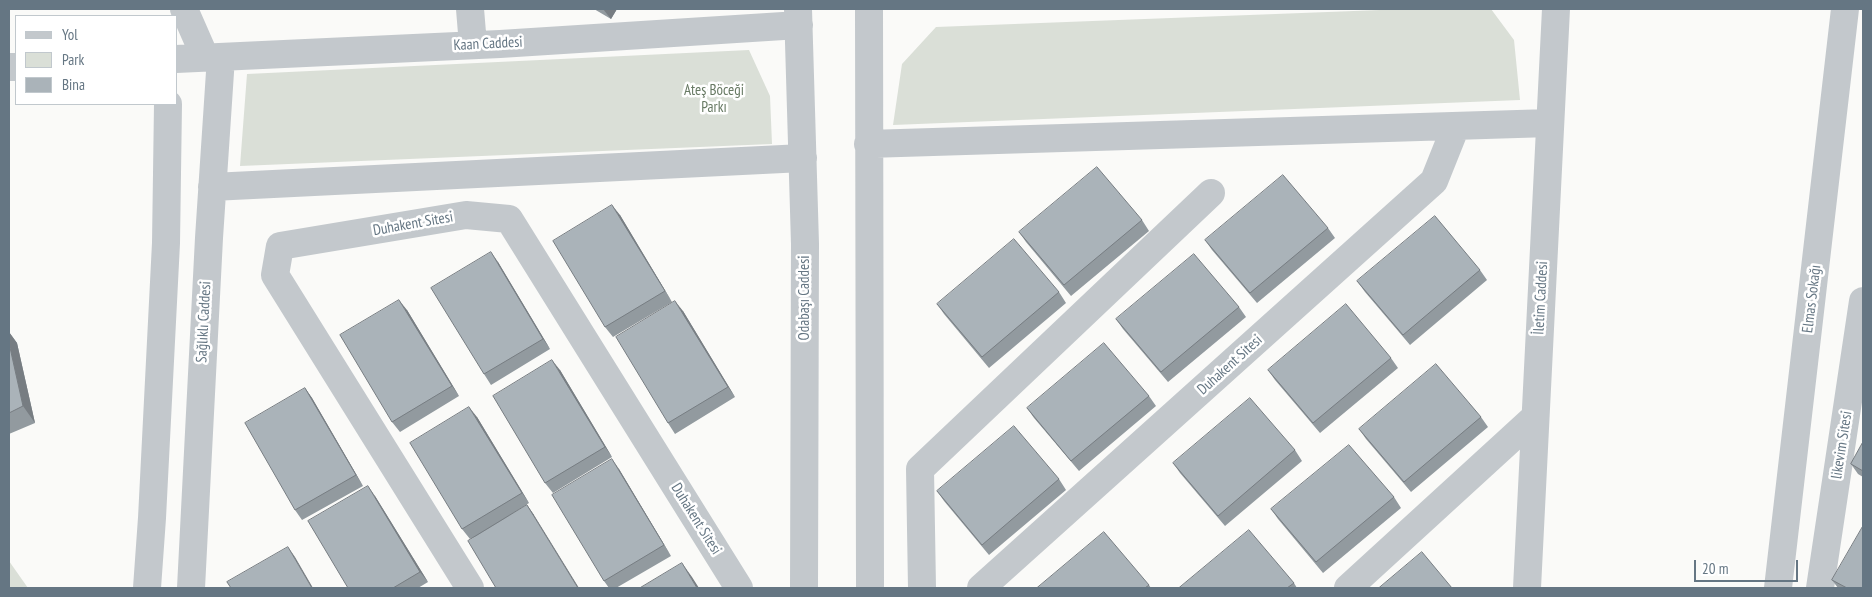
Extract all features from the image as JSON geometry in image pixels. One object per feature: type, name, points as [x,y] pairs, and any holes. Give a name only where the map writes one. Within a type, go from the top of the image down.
[{"type":"street","points":[[184,9],[213,57]]},
{"type":"street","points":[[470,9],[473,45]]},
{"type":"street","points":[[869,9],[870,588]]},
{"type":"street","name":"İletim Caddesi","points":[[1527,588],[1556,9]]},
{"type":"street","name":"Elmas Sokağı","points":[[1778,588],[1845,9]]},
{"type":"street","name":"Kaan Caddesi","points":[[178,59],[473,45],[799,17]]},
{"type":"street","name":"Odabaşı Caddesi","points":[[799,17],[805,244],[804,588]]},
{"type":"street","name":"Sağlıklı Caddesi","points":[[191,588],[212,187],[213,57]]},
{"type":"street","points":[[147,588],[165,253],[168,105]]},
{"type":"street","points":[[868,144],[1550,123]]},
{"type":"street","name":"Duhakent Sitesi","points":[[981,588],[1434,181],[1456,126]]},
{"type":"street","points":[[212,187],[803,158]]},
{"type":"street","points":[[922,588],[920,470],[1211,193]]},
{"type":"street","name":"Duhakent Sitesi","points":[[470,588],[276,275],[280,246],[466,215],[509,219],[739,588]]},
{"type":"street","name":"likevim Sitesi","points":[[1820,588],[1863,301]]},
{"type":"street","points":[[1348,588],[1535,417]]},
{"type":"green space","points":[[1406,9],[1491,9],[1514,40],[1520,100],[893,125],[902,64],[936,27]]},
{"type":"green space","name":"Ateş Böceği Parkı","points":[[749,50],[770,96],[772,144],[240,166],[247,74]]},
{"type":"green space","points":[[9,561],[28,588],[9,588]]},
{"type":"building","points":[[1097,167],[1142,220],[1064,285],[1019,232]]},
{"type":"building","points":[[1283,175],[1328,228],[1250,293],[1205,240]]},
{"type":"building","points":[[612,205],[665,291],[605,327],[553,241]]},
{"type":"building","points":[[1435,216],[1480,270],[1403,335],[1357,281]]},
{"type":"building","points":[[1014,239],[1059,292],[982,357],[937,304]]},
{"type":"building","points":[[491,252],[543,339],[484,374],[431,288]]},
{"type":"building","points":[[1194,254],[1239,307],[1161,372],[1116,319]]},
{"type":"building","points":[[399,300],[452,386],[392,422],[340,335]]},
{"type":"building","points":[[675,301],[728,387],[668,423],[616,337]]},
{"type":"building","points":[[1346,304],[1391,358],[1313,423],[1268,370]]},
{"type":"building","points":[[9,343],[23,406],[9,413]]},
{"type":"building","points":[[1104,343],[1149,396],[1071,461],[1027,408]]},
{"type":"building","points":[[552,360],[605,447],[545,483],[493,396]]},
{"type":"building","points":[[1436,364],[1481,417],[1404,482],[1359,429]]},
{"type":"building","points":[[305,388],[356,475],[295,510],[245,423]]},
{"type":"building","points":[[1250,398],[1295,450],[1218,516],[1173,463]]},
{"type":"building","points":[[469,407],[522,493],[462,529],[410,443]]},
{"type":"building","points":[[1014,426],[1059,479],[982,545],[937,491]]},
{"type":"building","points":[[1863,442],[1863,471],[1851,464]]},
{"type":"building","points":[[1349,445],[1394,497],[1316,562],[1271,509]]},
{"type":"building","points":[[612,459],[664,545],[604,581],[552,495]]},
{"type":"building","points":[[368,486],[420,572],[393,588],[348,588],[308,521]]},
{"type":"building","points":[[527,505],[578,588],[496,588],[468,541]]},
{"type":"building","points":[[1863,526],[1863,588],[1847,588],[1832,580]]},
{"type":"building","points":[[1249,530],[1294,583],[1287,588],[1179,588]]},
{"type":"building","points":[[1104,532],[1149,585],[1145,588],[1037,588]]},
{"type":"building","points":[[288,547],[312,588],[231,588],[227,582]]},
{"type":"building","points":[[1422,552],[1452,588],[1379,588]]},
{"type":"building","points":[[682,563],[697,588],[640,588]]}]
